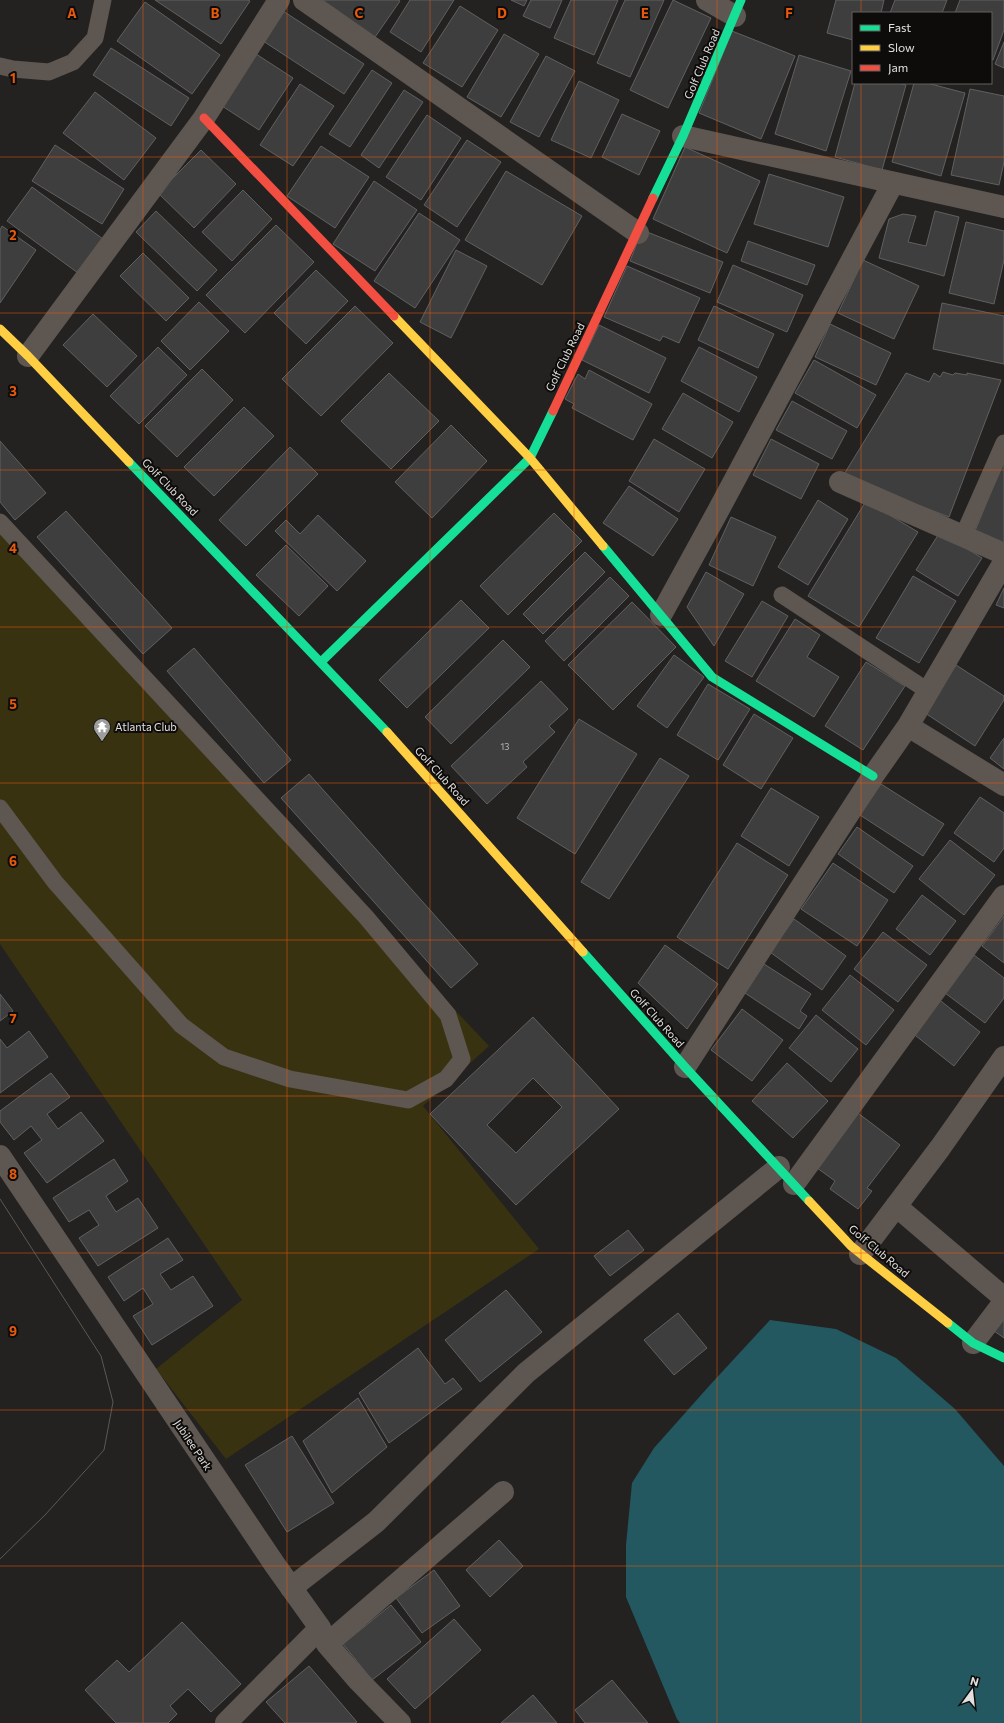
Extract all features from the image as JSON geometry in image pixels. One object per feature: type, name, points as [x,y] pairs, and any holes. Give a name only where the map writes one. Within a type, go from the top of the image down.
[{"type":"street","points":[[28,356],[204,118],[279,0]]},
{"type":"street","points":[[304,0],[638,233]]},
{"type":"street","points":[[707,0],[738,8]]},
{"type":"street","name":"Golf Club Road","points":[[321,662],[530,458],[683,136],[738,8]]},
{"type":"street","points":[[204,118],[530,458],[712,677],[873,776]]},
{"type":"street","points":[[683,136],[1004,207]]},
{"type":"street","points":[[661,615],[718,512],[893,183]]},
{"type":"street","name":"Golf Club Road","points":[[0,329],[28,356],[374,718],[685,1067],[851,1246],[973,1343],[1004,1358]]},
{"type":"street","points":[[840,482],[1004,554]]},
{"type":"street","points":[[685,1067],[873,776],[908,726],[1004,562]]},
{"type":"street","points":[[908,726],[1004,785]]},
{"type":"street","points":[[794,1184],[1004,896]]},
{"type":"street","points":[[860,1254],[1004,1057]]},
{"type":"street","name":"Jubilee Park","points":[[0,1156],[323,1636],[358,1680],[400,1723]]},
{"type":"street","points":[[291,1588],[376,1522],[526,1373],[779,1167]]},
{"type":"street","points":[[896,1206],[1004,1298]]},
{"type":"street","points":[[973,1343],[1004,1302]]},
{"type":"street","points":[[226,1723],[323,1636],[504,1492]]},
{"type":"lane","points":[[0,66],[13,69],[49,72],[73,62],[95,38],[103,0]]},
{"type":"lane","points":[[963,536],[1004,443]]},
{"type":"lane","points":[[0,522],[366,917],[448,1015],[462,1058],[446,1079],[408,1100],[290,1079],[224,1057],[182,1025],[55,882],[0,808]]},
{"type":"lane","points":[[782,595],[928,691]]},
{"type":"shaded area","points":[[0,530],[489,1046],[423,1106],[539,1249],[226,1459],[156,1369],[242,1300],[0,944]]},
{"type":"water","points":[[770,1320],[836,1329],[896,1358],[955,1409],[1004,1466],[1004,1723],[680,1723],[677,1719],[626,1597],[626,1545],[632,1483],[654,1448]]},
{"type":"building","points":[[155,0],[248,0],[250,1],[221,44]]},
{"type":"building","points":[[316,0],[398,0],[400,1],[373,40]]},
{"type":"building","points":[[410,0],[454,0],[421,52],[390,32]]},
{"type":"building","points":[[511,0],[527,0],[524,6]]},
{"type":"building","points":[[531,0],[562,0],[550,28],[523,16]]},
{"type":"building","points":[[571,0],[618,0],[594,55],[554,38]]},
{"type":"building","points":[[625,0],[664,0],[630,77],[597,63]]},
{"type":"building","points":[[673,0],[711,18],[668,108],[630,90]]},
{"type":"building","points":[[836,0],[884,0],[881,12],[852,12],[852,40],[827,33]]},
{"type":"building","points":[[895,0],[947,0],[942,12],[890,12]]},
{"type":"building","points":[[960,0],[1004,0],[1004,30],[993,60],[992,12],[955,12]]},
{"type":"building","points":[[145,2],[220,55],[192,94],[117,41]]},
{"type":"building","points":[[460,6],[498,30],[462,87],[423,63]]},
{"type":"building","points":[[280,9],[364,64],[344,94],[260,39]]},
{"type":"building","points":[[732,31],[795,56],[761,139],[699,113]]},
{"type":"building","points":[[504,34],[539,54],[501,117],[467,97]]},
{"type":"building","points":[[1004,42],[1004,68],[995,64]]},
{"type":"building","points":[[111,48],[189,98],[171,126],[93,75]]},
{"type":"building","points":[[253,52],[293,78],[259,130],[219,104]]},
{"type":"building","points":[[799,55],[851,71],[826,151],[775,134]]},
{"type":"building","points":[[546,56],[575,71],[539,137],[510,122]]},
{"type":"building","points":[[372,70],[392,83],[350,147],[329,134]]},
{"type":"building","points":[[579,81],[619,100],[591,158],[551,140]]},
{"type":"building","points":[[300,84],[334,106],[293,166],[260,145]]},
{"type":"building","points":[[855,84],[906,85],[882,170],[835,157]]},
{"type":"building","points":[[914,84],[931,84],[965,93],[941,176],[892,162]]},
{"type":"building","points":[[970,89],[1004,96],[1004,162],[999,185],[951,175]]},
{"type":"building","points":[[404,90],[423,102],[379,168],[361,155]]},
{"type":"building","points":[[95,92],[156,138],[124,180],[63,133]]},
{"type":"building","points":[[622,114],[660,131],[639,175],[602,157]]},
{"type":"building","points":[[427,115],[461,138],[421,200],[386,177]]},
{"type":"building","points":[[467,140],[501,162],[457,227],[424,205]]},
{"type":"building","points":[[55,145],[124,189],[102,224],[32,181]]},
{"type":"building","points":[[321,146],[369,177],[335,228],[287,196]]},
{"type":"building","points":[[685,147],[760,181],[727,253],[653,219]]},
{"type":"building","points":[[201,150],[236,184],[194,228],[158,193]]},
{"type":"building","points":[[506,171],[582,216],[542,285],[465,240]]},
{"type":"building","points":[[769,174],[844,197],[828,247],[754,224]]},
{"type":"building","points":[[374,181],[417,210],[375,271],[333,244]]},
{"type":"building","points":[[32,187],[103,239],[78,273],[7,221]]},
{"type":"building","points":[[243,190],[272,219],[232,261],[202,232]]},
{"type":"building","points":[[156,211],[217,270],[197,291],[136,232]]},
{"type":"building","points":[[935,211],[959,217],[944,276],[879,258],[889,219],[903,214],[916,216],[908,242],[926,246]]},
{"type":"building","points":[[419,213],[460,240],[415,308],[374,281]]},
{"type":"building","points":[[966,222],[1004,231],[1004,260],[994,304],[949,293]]},
{"type":"building","points":[[276,225],[314,262],[245,333],[206,295]]},
{"type":"building","points":[[2,226],[36,250],[0,303],[0,230]]},
{"type":"building","points":[[642,230],[723,262],[710,293],[630,261]]},
{"type":"building","points":[[748,241],[815,265],[807,285],[741,261]]},
{"type":"building","points":[[456,250],[487,266],[451,338],[420,322]]},
{"type":"building","points":[[143,253],[189,298],[166,321],[120,276]]},
{"type":"building","points":[[863,260],[919,286],[894,339],[838,313]]},
{"type":"building","points":[[733,265],[803,295],[787,332],[717,302]]},
{"type":"building","points":[[627,266],[700,298],[679,343],[663,336],[660,341],[604,317]]},
{"type":"building","points":[[316,270],[348,301],[306,344],[274,313]]},
{"type":"building","points":[[199,302],[229,331],[190,370],[161,341]]},
{"type":"building","points":[[942,303],[1004,316],[1004,364],[933,349]]},
{"type":"building","points":[[355,306],[393,343],[321,416],[282,379]]},
{"type":"building","points":[[714,306],[774,334],[758,368],[698,340]]},
{"type":"building","points":[[93,314],[137,356],[107,387],[63,345]]},
{"type":"building","points":[[830,324],[891,353],[876,385],[815,357]]},
{"type":"building","points":[[599,325],[666,358],[649,393],[582,360]]},
{"type":"building","points":[[158,347],[187,375],[139,424],[110,396]]},
{"type":"building","points":[[699,347],[757,377],[739,412],[681,381]]},
{"type":"building","points":[[814,360],[876,395],[857,428],[795,393]]},
{"type":"building","points":[[202,369],[233,400],[177,457],[145,426]]},
{"type":"building","points":[[589,370],[652,404],[633,440],[572,408],[574,404],[565,399],[578,374],[585,379]]},
{"type":"building","points":[[943,372],[953,375],[955,373],[967,375],[967,373],[1001,380],[949,517],[843,476],[906,373],[929,382],[934,373],[940,377]]},
{"type":"building","points":[[389,373],[439,421],[391,469],[341,421]]},
{"type":"building","points":[[683,393],[733,422],[712,458],[662,429]]},
{"type":"building","points":[[792,401],[847,431],[832,459],[776,430]]},
{"type":"building","points":[[244,407],[274,436],[214,496],[184,467]]},
{"type":"building","points":[[451,425],[487,461],[432,518],[395,482]]},
{"type":"building","points":[[654,439],[705,469],[679,512],[629,481]]},
{"type":"building","points":[[771,439],[819,464],[801,499],[753,475]]},
{"type":"building","points":[[0,441],[46,493],[15,520],[0,502]]},
{"type":"building","points":[[290,447],[318,474],[246,546],[219,520]]},
{"type":"building","points":[[1004,460],[1004,543],[975,531]]},
{"type":"building","points":[[629,486],[678,519],[653,556],[603,523]]},
{"type":"building","points":[[818,500],[848,519],[808,585],[778,567]]},
{"type":"building","points":[[866,501],[918,532],[859,627],[808,596]]},
{"type":"building","points":[[66,511],[172,628],[143,654],[37,537]]},
{"type":"building","points":[[554,513],[582,541],[508,615],[480,586]]},
{"type":"building","points":[[318,515],[366,561],[337,591],[275,531],[286,520],[300,534]]},
{"type":"building","points":[[731,517],[776,537],[753,586],[709,565]]},
{"type":"building","points":[[940,532],[982,558],[958,596],[916,570]]},
{"type":"building","points":[[286,545],[328,586],[299,616],[256,575]]},
{"type":"building","points":[[585,552],[605,572],[543,634],[523,614]]},
{"type":"building","points":[[706,572],[744,594],[714,646],[687,607]]},
{"type":"building","points":[[913,576],[956,601],[919,663],[876,638]]},
{"type":"building","points":[[610,577],[629,596],[564,661],[545,641]]},
{"type":"building","points":[[1004,588],[1004,608],[996,605]]},
{"type":"building","points":[[461,600],[489,628],[407,708],[379,680]]},
{"type":"building","points":[[762,601],[788,616],[752,677],[725,661]]},
{"type":"building","points":[[632,602],[676,647],[613,710],[568,665]]},
{"type":"building","points":[[795,619],[820,635],[807,657],[839,677],[814,717],[756,681]]},
{"type":"building","points":[[503,640],[530,667],[451,744],[425,717]]},
{"type":"building","points":[[194,648],[291,760],[264,783],[167,671]]},
{"type":"building","points":[[674,655],[704,677],[667,728],[637,706]]},
{"type":"building","points":[[866,662],[905,686],[863,750],[825,726]]},
{"type":"building","points":[[956,665],[1004,696],[1004,700],[975,746],[925,713]]},
{"type":"building","points":[[541,681],[568,709],[549,726],[555,732],[523,762],[527,767],[487,804],[451,766]]},
{"type":"building","points":[[708,684],[750,709],[718,760],[677,735]]},
{"type":"building","points":[[754,714],[793,738],[761,789],[723,765]]},
{"type":"building","points":[[579,719],[637,754],[575,854],[517,818]]},
{"type":"building","points":[[1004,738],[1004,769],[990,758]]},
{"type":"building","points":[[660,758],[689,776],[609,899],[581,882]]},
{"type":"building","points":[[309,774],[478,964],[451,988],[281,798]]},
{"type":"building","points":[[881,784],[944,824],[923,856],[860,815]]},
{"type":"building","points":[[771,788],[819,817],[789,866],[741,836]]},
{"type":"building","points":[[980,797],[1004,813],[1004,848],[994,862],[954,833]]},
{"type":"building","points":[[857,827],[913,866],[894,893],[838,854]]},
{"type":"building","points":[[950,840],[995,875],[964,915],[919,879]]},
{"type":"building","points":[[737,843],[788,875],[728,969],[677,937]]},
{"type":"building","points":[[833,863],[888,900],[857,946],[801,909]]},
{"type":"building","points":[[922,895],[956,921],[930,955],[896,929]]},
{"type":"building","points":[[1004,916],[1004,963],[982,946]]},
{"type":"building","points":[[794,919],[846,956],[822,990],[770,952]]},
{"type":"building","points":[[883,932],[927,965],[898,1002],[854,969]]},
{"type":"building","points":[[665,945],[718,984],[687,1029],[638,983]]},
{"type":"building","points":[[974,955],[1004,978],[1004,998],[985,1023],[945,993]]},
{"type":"building","points":[[764,964],[811,994],[800,1011],[807,1016],[799,1029],[745,993]]},
{"type":"building","points":[[850,975],[894,1010],[866,1045],[822,1010]]},
{"type":"building","points":[[0,994],[13,1011],[0,1021]]},
{"type":"building","points":[[937,998],[980,1032],[954,1066],[911,1032]]},
{"type":"building","points":[[742,1009],[783,1040],[752,1081],[711,1050]]},
{"type":"building","points":[[816,1015],[858,1049],[831,1082],[789,1048]]},
{"type":"building","points":[[533,1017],[619,1109],[516,1205],[430,1114]],"holes":[[[533,1078],[562,1107],[516,1153],[487,1125]]]},
{"type":"building","points":[[29,1031],[48,1057],[0,1093],[0,1039],[7,1048]]},
{"type":"building","points":[[787,1063],[828,1101],[793,1138],[752,1101]]},
{"type":"building","points":[[51,1073],[70,1097],[47,1114],[58,1129],[81,1112],[104,1141],[47,1183],[24,1153],[42,1140],[31,1126],[14,1140],[0,1122],[0,1111]]},
{"type":"building","points":[[854,1110],[900,1145],[867,1188],[872,1191],[858,1209],[830,1189],[835,1181],[813,1165]]},
{"type":"building","points":[[114,1159],[128,1181],[106,1196],[116,1212],[138,1198],[158,1228],[98,1266],[79,1238],[99,1225],[89,1210],[69,1222],[53,1198]]},
{"type":"building","points":[[628,1230],[644,1250],[610,1276],[594,1256]]},
{"type":"building","points":[[168,1238],[183,1260],[160,1274],[171,1290],[193,1276],[213,1306],[152,1345],[133,1316],[153,1304],[143,1288],[124,1301],[108,1277]]},
{"type":"building","points":[[506,1290],[542,1332],[480,1382],[445,1340]]},
{"type":"building","points":[[678,1313],[707,1348],[674,1375],[644,1340]]},
{"type":"building","points":[[1004,1319],[1004,1338],[994,1331]]},
{"type":"building","points":[[418,1348],[445,1384],[453,1378],[462,1389],[389,1443],[359,1393]]},
{"type":"building","points":[[358,1398],[387,1447],[332,1493],[303,1441]]},
{"type":"building","points":[[292,1436],[334,1503],[287,1532],[245,1465]]},
{"type":"building","points":[[499,1540],[523,1566],[490,1597],[466,1570]]},
{"type":"building","points":[[434,1570],[460,1606],[422,1633],[396,1598]]},
{"type":"building","points":[[391,1605],[421,1642],[372,1680],[343,1644]]},
{"type":"building","points":[[454,1619],[481,1650],[415,1709],[387,1679]]},
{"type":"building","points":[[182,1622],[241,1684],[211,1712],[188,1689],[170,1706],[177,1714],[168,1723],[116,1723],[85,1690],[117,1660],[129,1672]]},
{"type":"building","points":[[309,1666],[357,1722],[285,1723],[266,1702]]},
{"type":"building","points":[[612,1680],[648,1723],[585,1723],[575,1710]]},
{"type":"building","points":[[533,1695],[557,1723],[501,1723]]},
{"type":"tram line","points":[[0,1199],[101,1356],[113,1402],[104,1450],[45,1515],[0,1559]]},
{"type":"traffic: fast","points":[[653,198],[683,136],[741,0]]},
{"type":"traffic: fast","points":[[321,662],[530,458],[553,411]]},
{"type":"traffic: fast","points":[[129,462],[387,732]]},
{"type":"traffic: fast","points":[[603,546],[712,677],[873,776]]},
{"type":"traffic: fast","points":[[583,952],[685,1067],[809,1201]]},
{"type":"traffic: fast","points":[[948,1323],[973,1343],[1004,1358]]},
{"type":"traffic: slow","points":[[394,316],[530,458],[603,546]]},
{"type":"traffic: slow","points":[[0,329],[28,356],[129,462]]},
{"type":"traffic: slow","points":[[387,732],[583,952]]},
{"type":"traffic: slow","points":[[809,1201],[851,1246],[948,1323]]},
{"type":"traffic: jam","points":[[204,118],[394,316]]},
{"type":"traffic: jam","points":[[553,411],[653,198]]},
{"type":"place","name":"Atlanta Club","points":[[102,742]]}]
